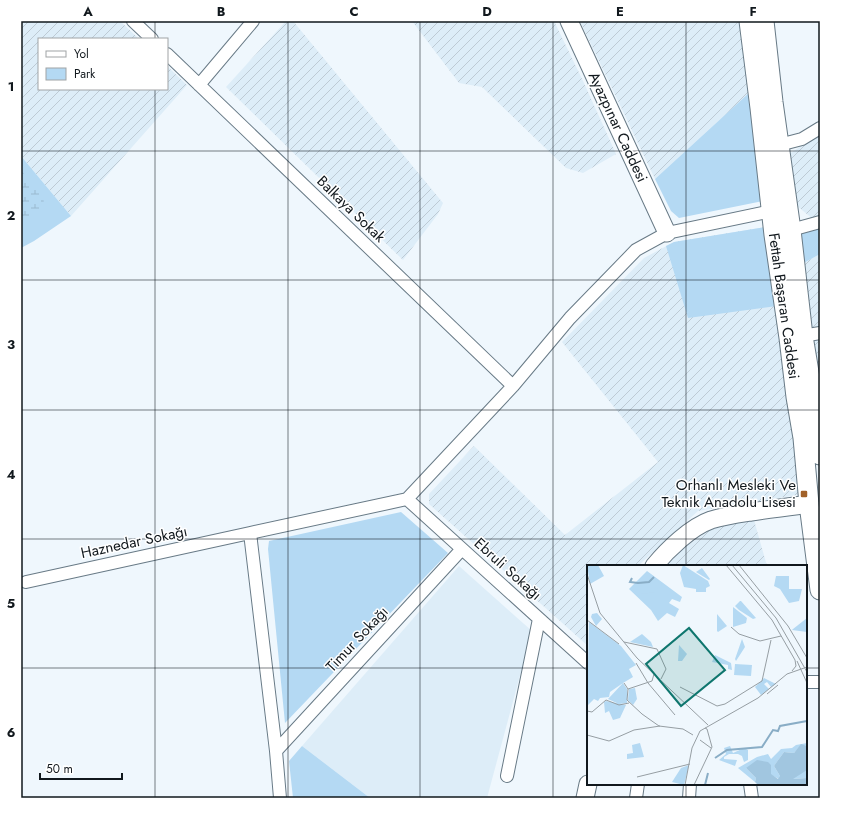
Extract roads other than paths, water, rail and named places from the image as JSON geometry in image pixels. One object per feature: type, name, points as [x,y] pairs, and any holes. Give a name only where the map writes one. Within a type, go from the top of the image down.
[{"type":"main road","name":"Fettah Başaran Caddesi","points":[[750,21],[772,212],[804,335],[796,397],[803,438],[809,504],[820,590]]},
{"type":"main road","name":"Fettah Başaran Caddesi","points":[[764,21],[778,145],[791,230],[804,335],[817,408],[820,455]]},
{"type":"street","points":[[133,21],[151,38]]},
{"type":"street","points":[[199,85],[253,21]]},
{"type":"street","name":"Ayazpınar Caddesi","points":[[568,21],[667,233]]},
{"type":"street","name":"Balkaya Sokak","points":[[168,55],[513,386]]},
{"type":"street","points":[[778,145],[802,140],[820,128]]},
{"type":"street","points":[[407,499],[513,386],[570,318],[636,250],[667,233],[772,212]]},
{"type":"street","points":[[791,230],[820,222]]},
{"type":"street","name":"Haznedar Sokağı","points":[[26,582],[407,499]]},
{"type":"street","name":"Ebruli Sokağı","points":[[407,499],[587,662]]},
{"type":"street","points":[[655,565],[674,544],[701,525],[712,520],[735,514],[809,504]]},
{"type":"street","points":[[250,533],[276,751],[280,798]]},
{"type":"street","name":"Timur Sokağı","points":[[276,751],[462,549]]},
{"type":"street","points":[[507,776],[539,619]]},
{"type":"street","points":[[807,682],[820,682]]},
{"type":"street","points":[[585,798],[588,785]]},
{"type":"street","points":[[636,798],[638,785]]},
{"type":"street","points":[[689,798],[690,785]]},
{"type":"street","points":[[750,785],[752,798]]},
{"type":"place","name":"Orhanlı Mesleki Ve Teknik Anadolu Lisesi","points":[[804,494]]}]
